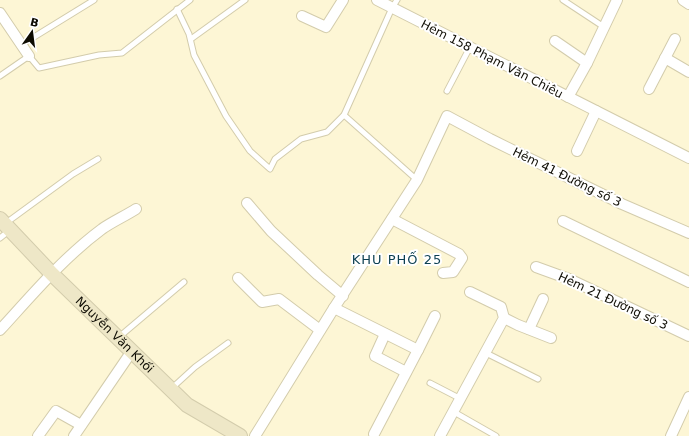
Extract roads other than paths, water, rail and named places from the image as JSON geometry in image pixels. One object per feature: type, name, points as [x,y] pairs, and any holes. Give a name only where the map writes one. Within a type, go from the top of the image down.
[{"type":"street","points":[[302,16],[326,27],[343,0]]},
{"type":"street","name":"Hẻm 158 Phạm Văn Chiêu","points":[[377,0],[394,4],[470,47],[689,158]]},
{"type":"street","points":[[568,97],[588,63],[617,0]]},
{"type":"street","points":[[683,0],[689,4]]},
{"type":"street","points":[[0,13],[29,56]]},
{"type":"street","points":[[649,88],[675,39]]},
{"type":"street","points":[[555,42],[588,63]]},
{"type":"street","points":[[665,58],[689,72]]},
{"type":"street","points":[[577,151],[596,111]]},
{"type":"street","name":"Hẻm 41 Đường số 3","points":[[417,180],[447,116],[497,143],[609,198],[689,232]]},
{"type":"street","points":[[255,436],[320,330],[417,180]]},
{"type":"street","points":[[247,203],[271,231],[343,296]]},
{"type":"street","points":[[0,330],[52,274],[92,237],[103,228],[136,209]]},
{"type":"street","points":[[392,219],[459,254],[462,258],[454,272],[443,273]]},
{"type":"street","points":[[563,221],[689,282]]},
{"type":"street","name":"Nguyễn Văn Khối","points":[[4,228],[187,405],[240,436]]},
{"type":"street","name":"Hẻm 21 Đường số 3","points":[[536,267],[569,279],[689,336]]},
{"type":"street","points":[[238,278],[262,302],[279,299],[320,330]]},
{"type":"street","points":[[470,292],[500,307],[504,318],[551,338]]},
{"type":"street","points":[[529,329],[543,299]]},
{"type":"street","points":[[334,308],[418,350]]},
{"type":"street","points":[[374,434],[435,316]]},
{"type":"street","points":[[440,436],[504,318]]},
{"type":"street","points":[[385,334],[375,356],[406,372]]},
{"type":"street","points":[[74,436],[132,351]]},
{"type":"street","points":[[671,436],[689,397]]},
{"type":"street","points":[[38,436],[56,411],[81,425]]},
{"type":"lane","points":[[21,45],[94,0]]},
{"type":"lane","points":[[0,76],[29,56],[38,68],[99,55],[122,53],[190,0]]},
{"type":"lane","points":[[191,39],[245,0]]},
{"type":"lane","points":[[563,0],[605,28]]},
{"type":"lane","points":[[177,9],[191,39],[194,55],[226,116],[250,150],[270,169],[275,159],[301,138],[327,132],[344,115],[394,4]]},
{"type":"lane","points":[[447,91],[470,47]]},
{"type":"lane","points":[[344,115],[417,180]]},
{"type":"lane","points":[[4,228],[72,174],[98,159]]},
{"type":"lane","points":[[118,337],[184,282]]},
{"type":"lane","points":[[171,389],[195,368],[228,343]]},
{"type":"lane","points":[[486,353],[538,379]]},
{"type":"lane","points":[[430,382],[461,399]]},
{"type":"lane","points":[[454,412],[496,436]]},
{"type":"district","name":"KHU PHỐ 25","points":[[397,259]]}]
